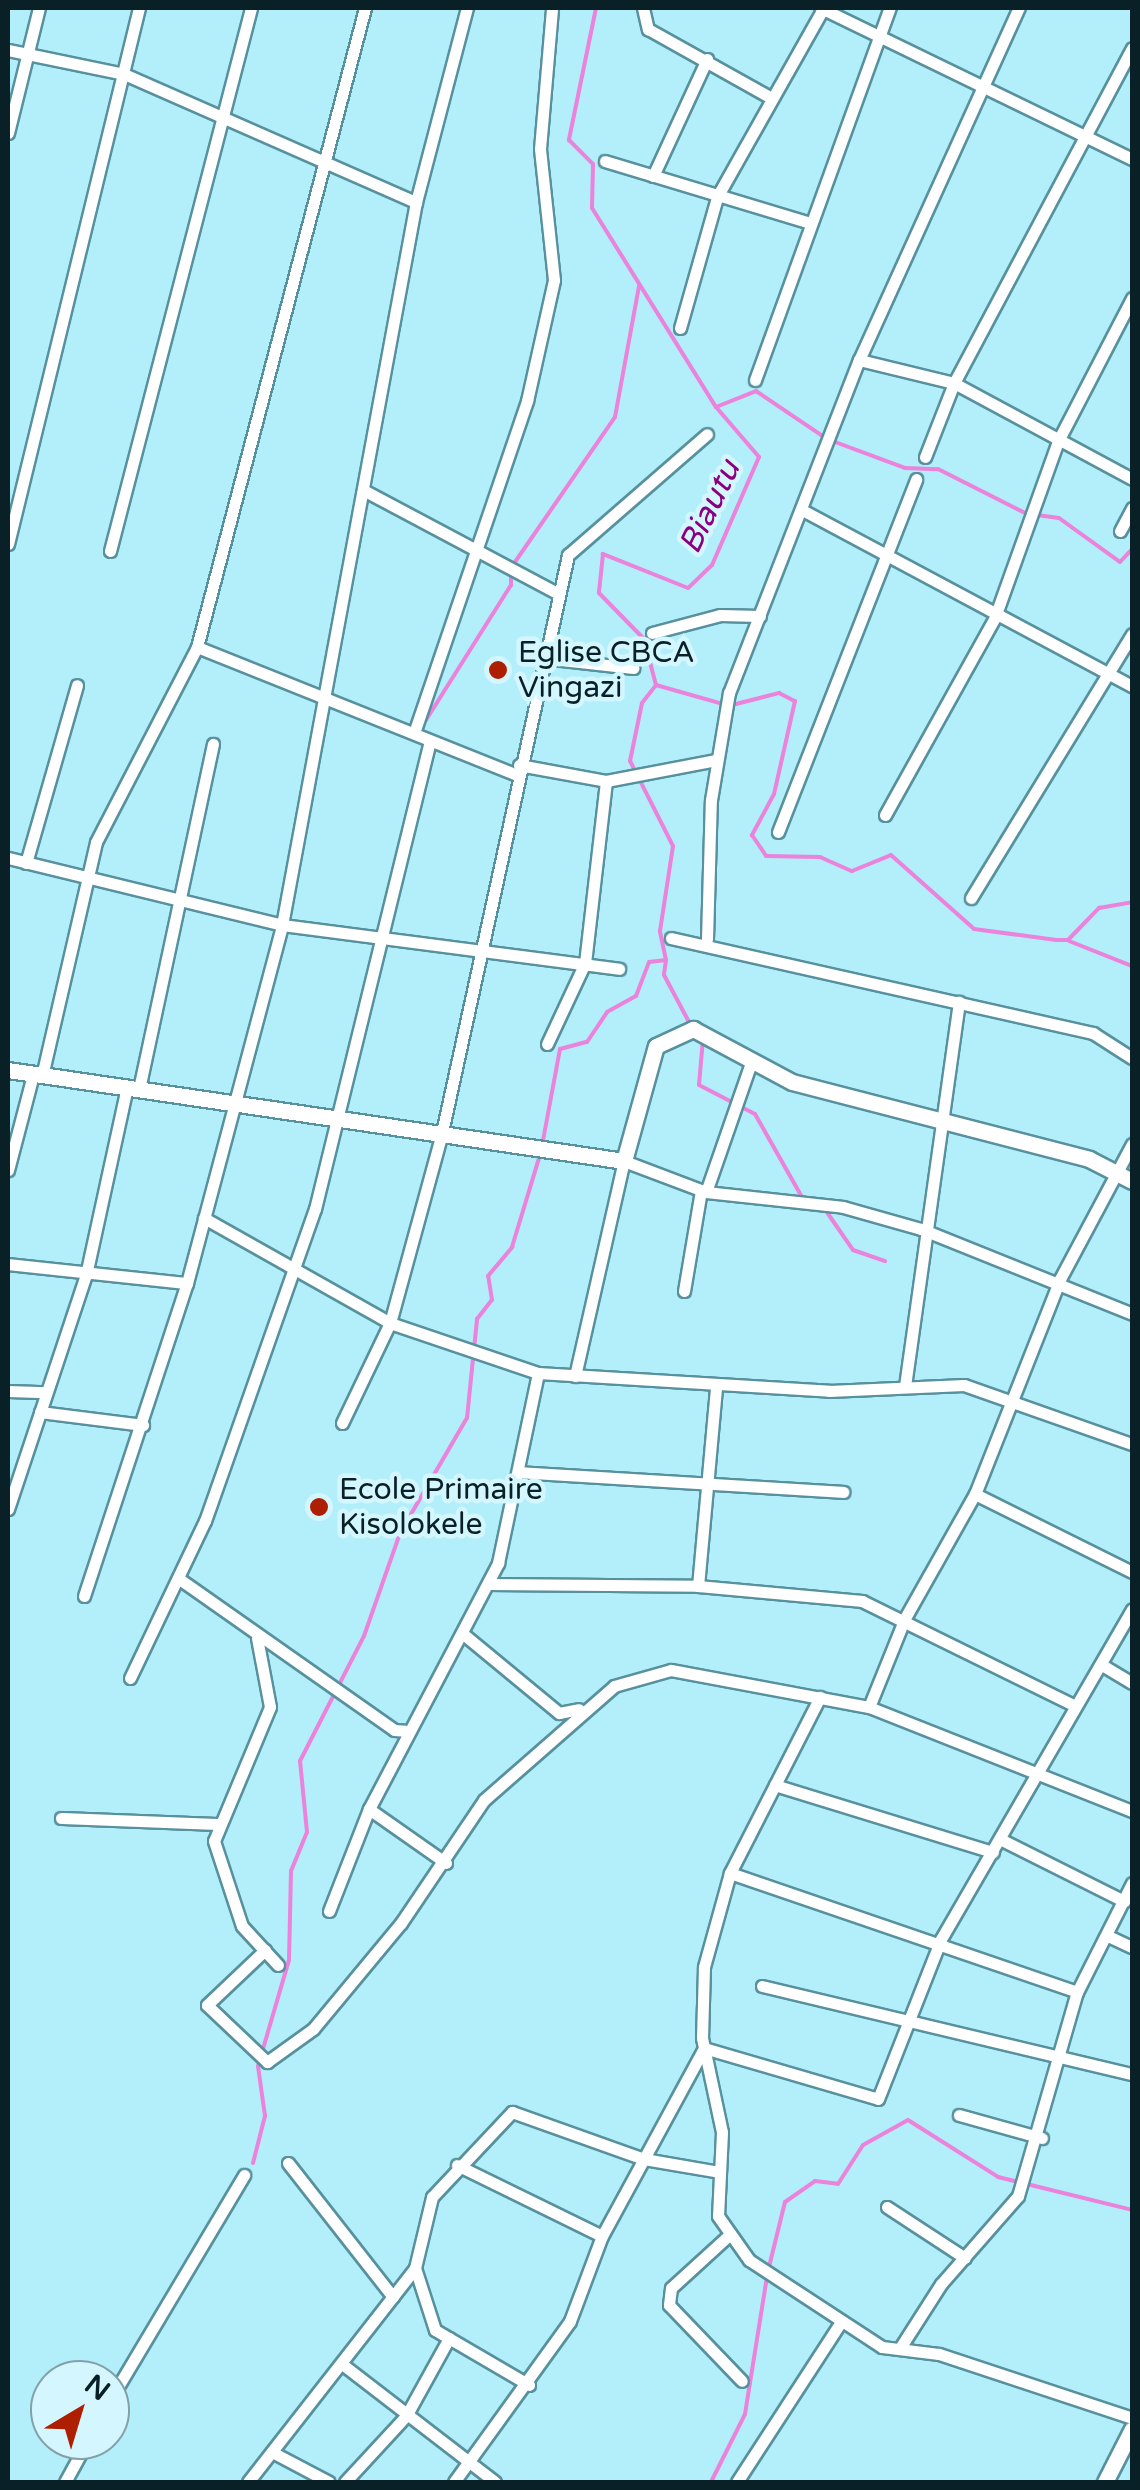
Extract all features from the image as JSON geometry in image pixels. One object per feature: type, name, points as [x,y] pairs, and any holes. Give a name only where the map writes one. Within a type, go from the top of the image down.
[{"type":"street","points":[[8,133],[39,8]]},
{"type":"street","points":[[8,544],[139,8]]},
{"type":"street","points":[[110,551],[251,8]]},
{"type":"street","points":[[8,1170],[38,1075],[86,879],[133,759],[198,647],[321,161],[364,8]]},
{"type":"street","points":[[84,1596],[187,1283],[282,925],[318,697],[365,491],[416,202],[466,8]]},
{"type":"street","points":[[414,733],[475,544],[527,401],[554,280],[540,149],[552,8]]},
{"type":"street","points":[[643,8],[648,29],[768,96]]},
{"type":"street","points":[[680,328],[717,197],[768,96],[822,8],[1132,159]]},
{"type":"street","points":[[756,380],[890,8]]},
{"type":"street","points":[[706,939],[716,760],[729,693],[806,512],[859,360],[1019,8]]},
{"type":"street","points":[[924,457],[954,383],[1132,48]]},
{"type":"street","points":[[8,50],[124,74],[222,112],[416,202]]},
{"type":"street","points":[[653,176],[707,60]]},
{"type":"street","points":[[605,160],[811,223]]},
{"type":"street","points":[[886,815],[995,617],[1058,441],[1132,298]]},
{"type":"street","points":[[859,360],[954,383],[1132,479]]},
{"type":"street","points":[[342,1424],[390,1323],[441,1137],[556,592],[581,542],[707,434]]},
{"type":"street","points":[[778,832],[916,478]]},
{"type":"street","points":[[365,491],[475,544],[556,592]]},
{"type":"street","points":[[1120,532],[1132,508]]},
{"type":"street","points":[[806,512],[995,617],[1132,686]]},
{"type":"street","points":[[652,632],[720,614],[760,616]]},
{"type":"street","points":[[971,898],[1132,634]]},
{"type":"street","points":[[198,647],[430,741],[518,770],[606,781],[716,760]]},
{"type":"street","points":[[543,658],[633,668]]},
{"type":"street","points":[[26,862],[76,685]]},
{"type":"street","points":[[130,1678],[178,1578],[296,1263],[338,1122],[430,741]]},
{"type":"street","points":[[8,1508],[86,1275],[180,902],[213,744]]},
{"type":"street","points":[[547,1044],[586,964],[606,781]]},
{"type":"street","points":[[8,858],[282,925],[482,946],[618,969]]},
{"type":"street","points":[[670,938],[706,939],[1093,1033],[1132,1058]]},
{"type":"street","points":[[905,1386],[921,1229],[959,1002]]},
{"type":"street","points":[[575,1376],[624,1161],[666,1034],[707,1031],[792,1082],[941,1119],[1116,1172],[1132,1181]]},
{"type":"street","points":[[684,1291],[704,1191],[752,1060]]},
{"type":"street","points":[[8,1070],[441,1137],[541,1145],[624,1161],[704,1191],[843,1207],[921,1229],[1060,1280],[1132,1314]]},
{"type":"street","points":[[870,1707],[905,1618],[976,1494],[1008,1396],[1060,1280],[1132,1144]]},
{"type":"street","points":[[204,1218],[296,1263],[390,1323],[538,1373],[716,1388],[905,1386],[1008,1396],[1132,1444]]},
{"type":"street","points":[[8,1264],[187,1283]]},
{"type":"street","points":[[330,1911],[369,1809],[488,1584],[518,1472],[538,1373]]},
{"type":"street","points":[[698,1586],[716,1388]]},
{"type":"street","points":[[8,1391],[46,1392]]},
{"type":"street","points":[[40,1412],[143,1425]]},
{"type":"street","points":[[518,1472],[843,1492]]},
{"type":"street","points":[[976,1494],[1132,1572]]},
{"type":"street","points":[[178,1578],[258,1638],[409,1732]]},
{"type":"street","points":[[488,1584],[698,1586],[862,1601],[905,1618],[1075,1706]]},
{"type":"street","points":[[704,2048],[878,2100],[904,2026],[942,1939],[1000,1839],[1042,1778],[1075,1706],[1132,1610]]},
{"type":"street","points":[[462,1634],[559,1713],[671,1670],[870,1707],[1042,1778],[1132,1810]]},
{"type":"street","points":[[258,1638],[270,1707],[218,1824],[226,1891],[278,1964]]},
{"type":"street","points":[[1102,1665],[1132,1683]]},
{"type":"street","points":[[820,1697],[730,1873],[704,1967],[704,2048],[719,2091],[718,2216],[728,2236],[839,2324],[900,2348],[1132,2418]]},
{"type":"street","points":[[265,1950],[207,2004],[267,2062],[313,2028],[446,1863],[484,1800],[591,1703]]},
{"type":"street","points":[[776,1784],[993,1852]]},
{"type":"street","points":[[369,1809],[446,1863]]},
{"type":"street","points":[[62,1818],[218,1824]]},
{"type":"street","points":[[1000,1839],[1124,1901]]},
{"type":"street","points":[[730,1873],[942,1939],[1077,1992]]},
{"type":"street","points":[[900,2348],[1022,2182],[1042,2138],[1077,1992],[1132,1883]]},
{"type":"street","points":[[1108,1936],[1132,1947]]},
{"type":"street","points":[[762,1986],[904,2026],[1132,2074]]},
{"type":"street","points":[[454,2482],[529,2386],[570,2321],[602,2236],[704,2048]]},
{"type":"street","points":[[248,2482],[415,2268],[432,2196],[512,2112],[644,2160],[719,2172]]},
{"type":"street","points":[[959,2114],[1042,2138]]},
{"type":"street","points":[[288,2162],[392,2296]]},
{"type":"street","points":[[458,2165],[602,2236]]},
{"type":"street","points":[[130,2366],[244,2175]]},
{"type":"street","points":[[887,2206],[964,2258]]},
{"type":"street","points":[[728,2236],[671,2288],[669,2305],[742,2380]]},
{"type":"street","points":[[415,2268],[435,2330],[529,2386]]},
{"type":"street","points":[[738,2482],[839,2324]]},
{"type":"street","points":[[345,2482],[406,2416],[449,2338]]},
{"type":"street","points":[[342,2364],[465,2467],[495,2482]]},
{"type":"street","points":[[1105,2482],[1132,2429]]},
{"type":"street","points":[[272,2452],[328,2482]]},
{"type":"street","points":[[65,2482],[77,2460]]},
{"type":"waterway","name":"Biautu","points":[[596,8],[569,140],[593,164],[592,208],[716,407],[759,457],[712,565],[688,588],[603,554],[599,593],[644,639],[656,685],[723,704]]},
{"type":"waterway","points":[[515,562],[615,417],[639,286]]},
{"type":"waterway","points":[[716,407],[756,391],[827,439],[905,468],[938,469],[1027,514]]},
{"type":"waterway","points":[[1037,515],[1059,518],[1120,562],[1132,549]]},
{"type":"waterway","points":[[426,720],[511,585],[511,570]]},
{"type":"waterway","points":[[542,1146],[560,1049],[587,1042],[607,1012],[636,996],[649,962],[666,960],[660,931],[673,846],[630,761],[642,703],[656,685]]},
{"type":"waterway","name":"Biautu","points":[[732,705],[779,693],[795,701],[774,794],[752,835],[766,856],[820,857],[852,871],[891,855],[974,929],[1056,940],[1068,940],[1099,908],[1132,902]]},
{"type":"waterway","points":[[1069,941],[1132,966]]},
{"type":"waterway","points":[[666,960],[664,975],[690,1024]]},
{"type":"waterway","points":[[703,1039],[699,1085],[755,1114],[802,1197]]},
{"type":"waterway","points":[[253,2163],[265,2116],[258,2066],[289,1960],[291,1871],[307,1832],[300,1761],[364,1636],[400,1533],[467,1418],[477,1319],[492,1300],[488,1276],[512,1247],[540,1155]]},
{"type":"waterway","points":[[824,1208],[853,1250],[885,1261]]},
{"type":"waterway","points":[[769,2267],[785,2202],[815,2181],[838,2184],[863,2145],[908,2120],[998,2177],[1132,2210]]},
{"type":"waterway","points":[[711,2482],[745,2414],[767,2277]]},
{"type":"place","name":"Eglise CBCA Vingazi","points":[[498,670]]},
{"type":"place","name":"Ecole Primaire Kisolokele","points":[[319,1507]]}]
